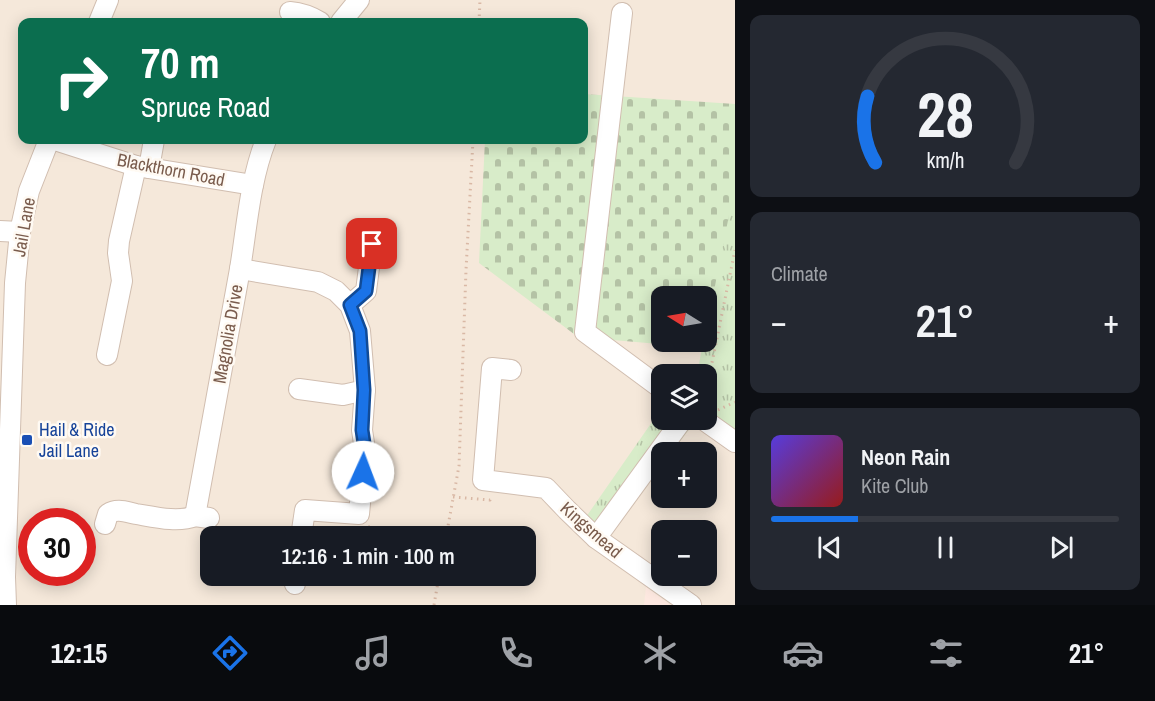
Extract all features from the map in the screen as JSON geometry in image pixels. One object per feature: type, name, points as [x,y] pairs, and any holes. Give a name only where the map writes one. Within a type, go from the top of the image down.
[{"type":"street","points":[[101,18],[108,0]]},
{"type":"street","points":[[344,18],[359,0]]},
{"type":"street","points":[[290,12],[300,12],[313,18]]},
{"type":"street","points":[[622,13],[585,332],[651,380]]},
{"type":"street","name":"Jail Lane","points":[[6,605],[2,577],[15,283],[20,232],[29,191],[47,144]]},
{"type":"street","name":"Blackthorn Road","points":[[68,144],[142,167],[254,185]]},
{"type":"street","points":[[107,355],[122,281],[118,253],[119,241],[142,167],[152,144]]},
{"type":"street","name":"Magnolia Drive","points":[[105,524],[108,514],[121,510],[135,514],[179,519],[202,517],[254,185],[264,144]]},
{"type":"street","points":[[0,231],[20,232]]},
{"type":"street","points":[[350,305],[366,291],[372,244]]},
{"type":"street","points":[[240,269],[318,282],[336,291],[350,305],[360,331],[364,390],[362,430],[365,450],[359,514],[305,510],[303,526]]},
{"type":"street","name":"Kingsmead","points":[[511,370],[492,369],[483,480],[546,488],[596,538],[671,599],[691,605]]},
{"type":"street","points":[[299,389],[343,395],[364,390]]},
{"type":"street","points":[[717,423],[735,442]]},
{"type":"street","points":[[596,538],[675,430]]},
{"type":"path","points":[[479,18],[480,0]]},
{"type":"path","points":[[448,526],[459,466],[473,144]]},
{"type":"path","points":[[712,364],[735,250]]},
{"type":"path","points":[[717,411],[734,404]]},
{"type":"path","points":[[434,605],[437,586]]},
{"type":"shaded area","points":[[0,0],[735,0],[735,605],[0,605]]},
{"type":"shaded area","points":[[646,587],[668,603],[670,605],[644,605]]},
{"type":"green space","points":[[588,94],[735,104],[735,189],[717,286],[651,286],[651,343],[578,337],[479,263],[485,144],[588,144]]},
{"type":"green space","points":[[735,185],[735,452],[704,430],[717,430],[717,364],[699,364],[701,352],[717,352],[717,286],[715,286]]},
{"type":"green space","points":[[735,405],[735,431],[717,419],[717,414]]},
{"type":"green space","points":[[651,423],[651,430],[689,430],[679,442],[651,442],[651,481],[611,535],[586,517]]},
{"type":"place","name":"Hail & Ride Jail Lane","points":[[27,440]]},
{"type":"route","points":[[363,472],[364,390],[360,331],[350,305],[366,291],[372,244]]}]
